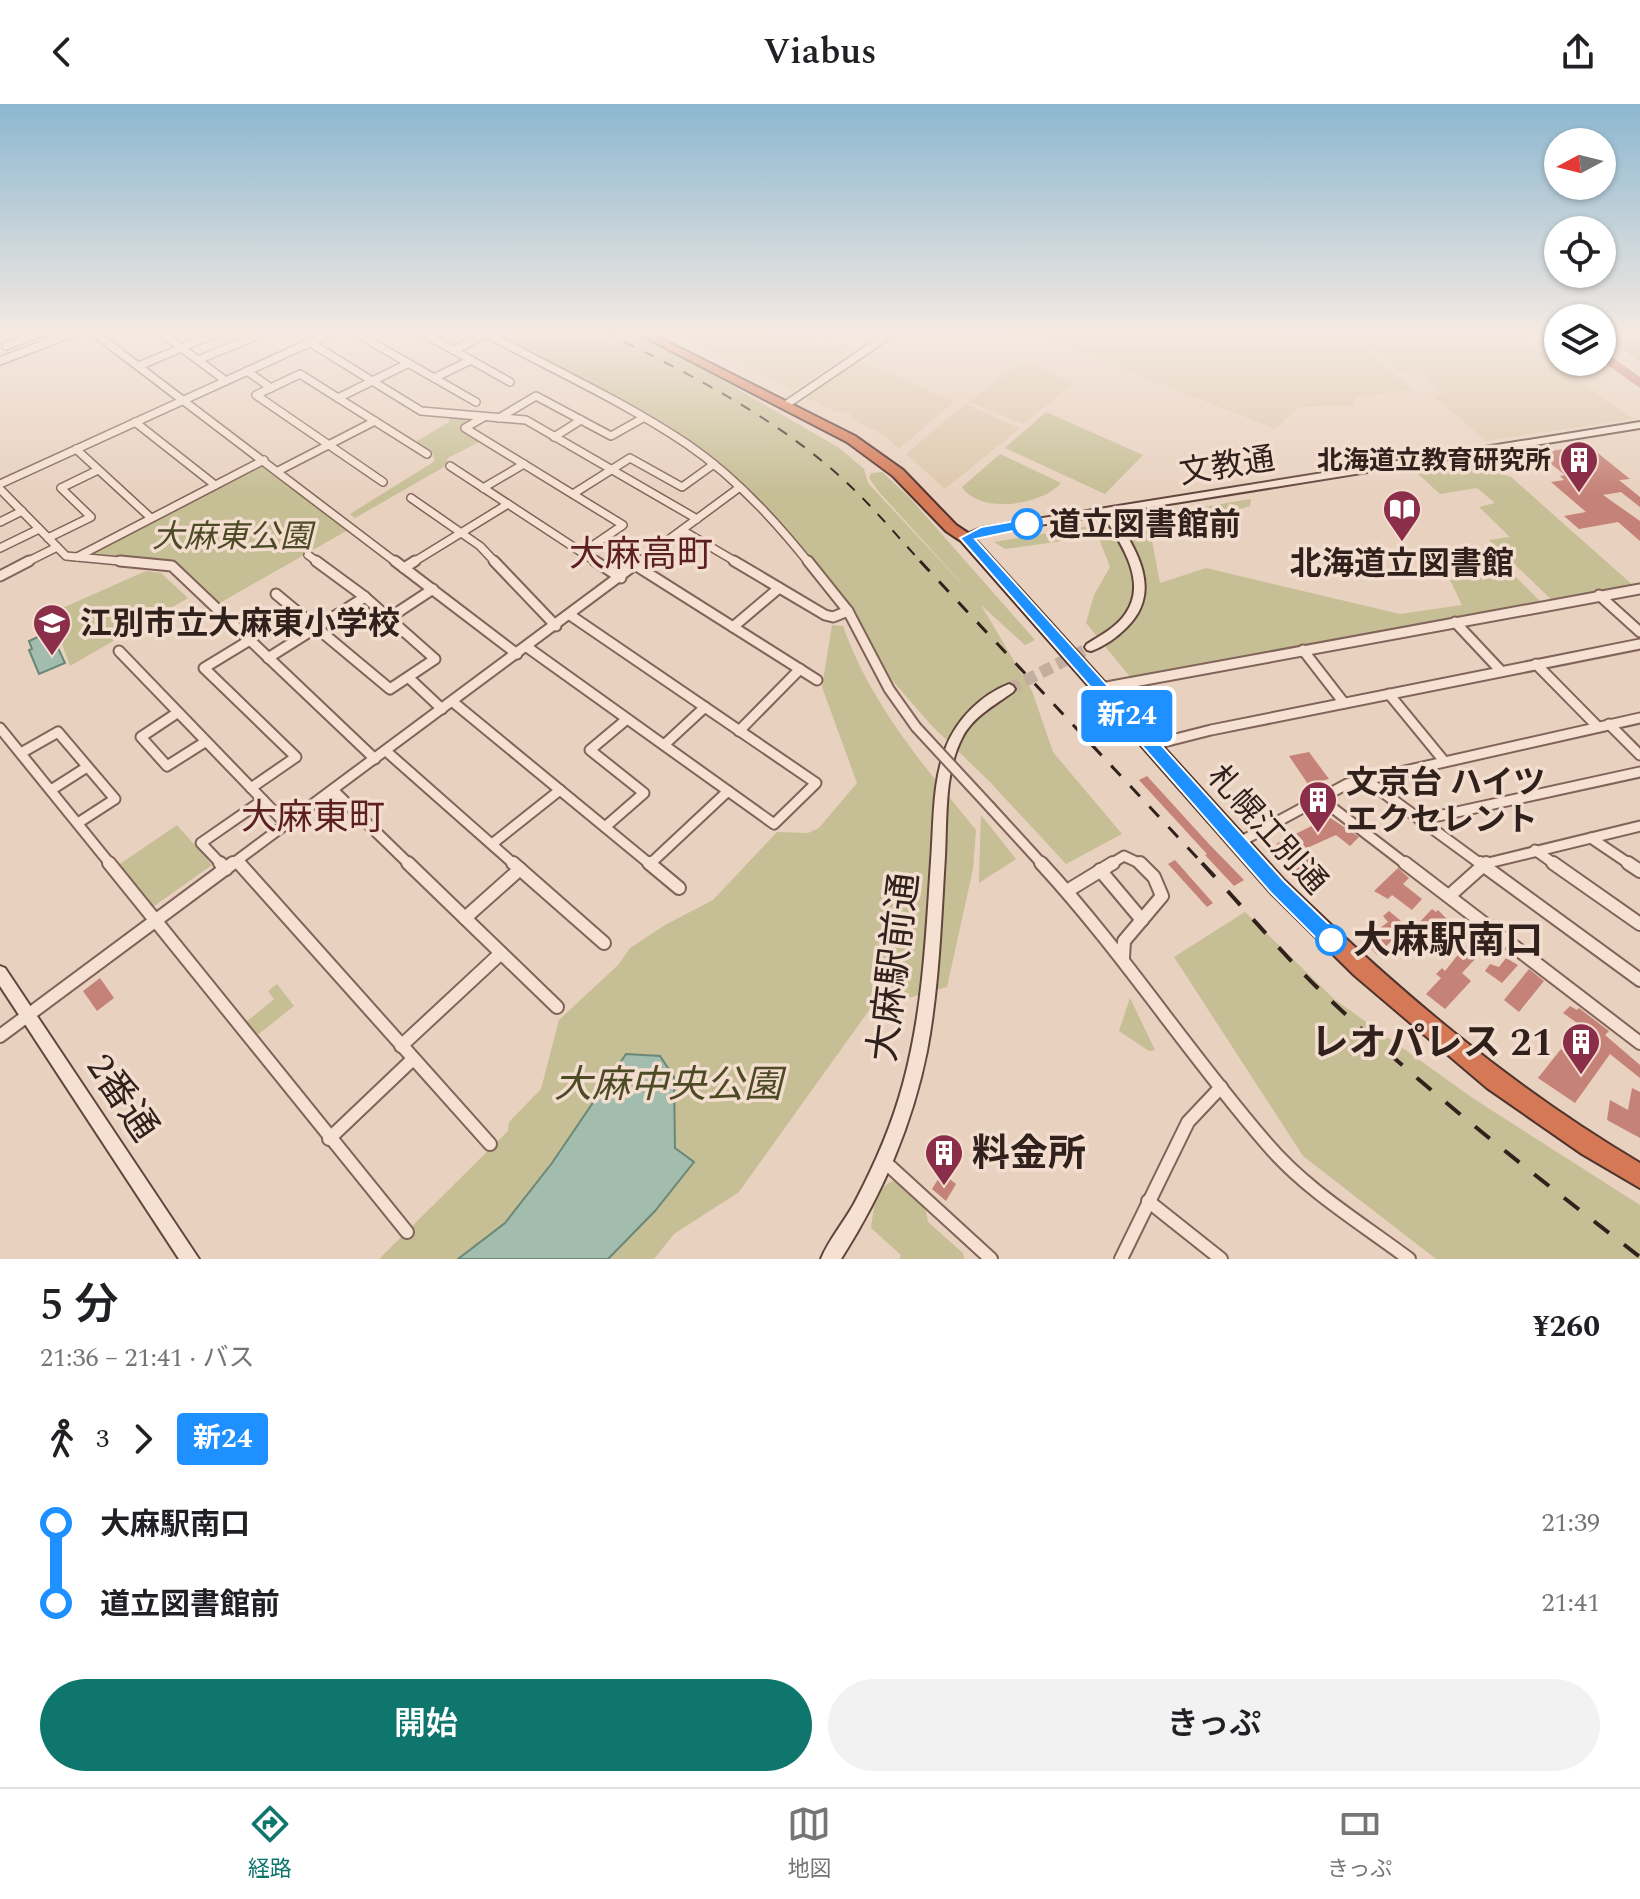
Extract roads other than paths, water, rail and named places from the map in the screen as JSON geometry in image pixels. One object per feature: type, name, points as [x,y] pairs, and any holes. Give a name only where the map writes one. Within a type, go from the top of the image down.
[{"type":"highway","name":"札幌江別通","points":[[755,386],[789,402]]},
{"type":"highway","name":"札幌江別通","points":[[757,386],[838,431],[876,456],[913,487],[951,528],[966,538],[1238,843],[1321,931],[1420,1021],[1524,1101],[1640,1176]]},
{"type":"street","points":[[166,386],[517,654]]},
{"type":"street","points":[[215,386],[0,487],[66,556],[172,566],[375,759]]},
{"type":"street","points":[[275,386],[256,395],[383,482]]},
{"type":"street","points":[[319,386],[427,454]]},
{"type":"street","points":[[338,398],[362,386]]},
{"type":"street","points":[[380,386],[421,411],[526,420],[697,519]]},
{"type":"street","points":[[448,386],[476,402]]},
{"type":"street","points":[[583,386],[643,418],[714,464],[780,527],[848,611],[889,689],[916,727],[1067,891],[1123,958],[1221,1087],[1288,1166],[1409,1259]]},
{"type":"street","points":[[789,402],[813,386]]},
{"type":"street","points":[[499,418],[536,396],[611,436],[643,418]]},
{"type":"street","points":[[485,416],[465,428],[623,525],[582,553]]},
{"type":"street","points":[[554,437],[581,420]]},
{"type":"street","points":[[278,471],[375,421]]},
{"type":"street","points":[[135,422],[215,485]]},
{"type":"street","name":"文教通","points":[[1106,511],[1640,425]]},
{"type":"street","points":[[76,449],[151,518]]},
{"type":"street","points":[[573,494],[630,458],[682,487],[714,464]]},
{"type":"street","points":[[77,557],[264,460]]},
{"type":"street","points":[[483,488],[524,464]]},
{"type":"street","points":[[450,466],[621,578]]},
{"type":"street","points":[[48,538],[91,517],[61,488],[98,470]]},
{"type":"street","points":[[0,1036],[740,487]]},
{"type":"street","points":[[411,498],[505,569],[556,626]]},
{"type":"street","points":[[404,568],[508,504]]},
{"type":"street","points":[[0,522],[22,511]]},
{"type":"street","points":[[966,538],[981,531],[1106,511],[1135,558],[1141,575],[1140,589],[1133,610],[1122,626],[1091,647]]},
{"type":"street","points":[[0,548],[39,529]]},
{"type":"street","points":[[682,530],[831,617],[848,611]]},
{"type":"street","points":[[0,576],[57,547]]},
{"type":"street","points":[[276,594],[390,689],[435,659],[365,597],[308,555]]},
{"type":"street","points":[[635,565],[817,680]]},
{"type":"street","points":[[733,627],[779,588]]},
{"type":"street","points":[[389,618],[433,589]]},
{"type":"street","points":[[1101,688],[1640,589]]},
{"type":"street","points":[[1599,595],[1640,632]]},
{"type":"street","points":[[268,658],[365,597]]},
{"type":"street","points":[[527,647],[774,824],[816,783],[570,615]]},
{"type":"street","points":[[1455,622],[1501,671]]},
{"type":"street","points":[[250,640],[204,668],[296,757],[251,788]]},
{"type":"street","points":[[1152,745],[1640,644]]},
{"type":"street","points":[[1303,650],[1344,703]]},
{"type":"street","points":[[119,651],[286,824]]},
{"type":"street","points":[[1536,664],[1640,755]]},
{"type":"street","points":[[739,731],[800,669]]},
{"type":"street","points":[[409,678],[442,709]]},
{"type":"street","name":"大麻駅前通","points":[[830,1259],[860,1215],[885,1162],[903,1116],[921,1043],[947,764],[964,725],[985,705],[1009,689]]},
{"type":"street","points":[[1389,694],[1444,761]]},
{"type":"street","points":[[453,702],[679,888]]},
{"type":"street","points":[[664,745],[705,707]]},
{"type":"street","points":[[177,713],[141,737],[167,766],[205,742]]},
{"type":"street","points":[[1238,843],[1347,784],[1640,718]]},
{"type":"street","points":[[605,827],[644,793],[590,750],[627,719]]},
{"type":"street","points":[[0,728],[407,1232]]},
{"type":"street","points":[[21,753],[58,732],[115,799],[78,823]]},
{"type":"street","points":[[386,751],[604,943]]},
{"type":"street","points":[[51,790],[87,767]]},
{"type":"street","points":[[1420,820],[1640,772]]},
{"type":"street","points":[[1366,780],[1640,980]]},
{"type":"street","points":[[333,790],[557,1007]]},
{"type":"street","points":[[492,844],[560,790]]},
{"type":"street","points":[[650,864],[728,791]]},
{"type":"street","points":[[1321,799],[1640,1043]]},
{"type":"street","points":[[263,800],[201,843],[232,865],[490,1144]]},
{"type":"street","points":[[1449,896],[1481,864],[1640,826]]},
{"type":"street","points":[[1591,838],[1640,871]]},
{"type":"street","points":[[1535,850],[1640,924]]},
{"type":"street","points":[[1067,891],[1118,859],[1129,856],[1160,885],[1162,896],[1124,941],[1123,958]]},
{"type":"street","points":[[465,918],[520,869]]},
{"type":"street","points":[[1100,870],[1142,920]]},
{"type":"street","points":[[401,1046],[501,953]]},
{"type":"street","name":"2番通","points":[[0,973],[190,1259]]},
{"type":"street","points":[[329,1139],[413,1059]]},
{"type":"street","points":[[1121,1259],[1188,1122],[1221,1087]]},
{"type":"street","points":[[885,1162],[991,1259]]},
{"type":"street","points":[[1148,1201],[1221,1259]]},
{"type":"tunnel","points":[[1009,689],[1091,647]]},
{"type":"railway","points":[[709,386],[761,417],[819,459],[875,511],[922,563]]},
{"type":"railway","points":[[920,561],[1204,865]]},
{"type":"railway","points":[[1202,863],[1294,964],[1364,1031],[1480,1131],[1640,1257]]},
{"type":"place","name":"北海道立教育研究所","points":[[1579,494]]},
{"type":"place","name":"道立図書館前","points":[[1027,524]]},
{"type":"place","name":"北海道立図書館","points":[[1402,543]]},
{"type":"place","name":"江別市立大麻東小学校","points":[[52,657]]},
{"type":"place","name":"文京台 ハイツ エクセレント","points":[[1318,834]]},
{"type":"place","name":"大麻駅南口","points":[[1331,940]]},
{"type":"place","name":"レオパレス 21","points":[[1581,1076]]},
{"type":"place","name":"料金所","points":[[944,1187]]},
{"type":"district","name":"大麻高町","points":[[641,553]]},
{"type":"district","name":"大麻東町","points":[[313,816]]},
{"type":"park label","name":"大麻東公園","points":[[232,536]]},
{"type":"park label","name":"大麻中央公園","points":[[668,1084]]}]
